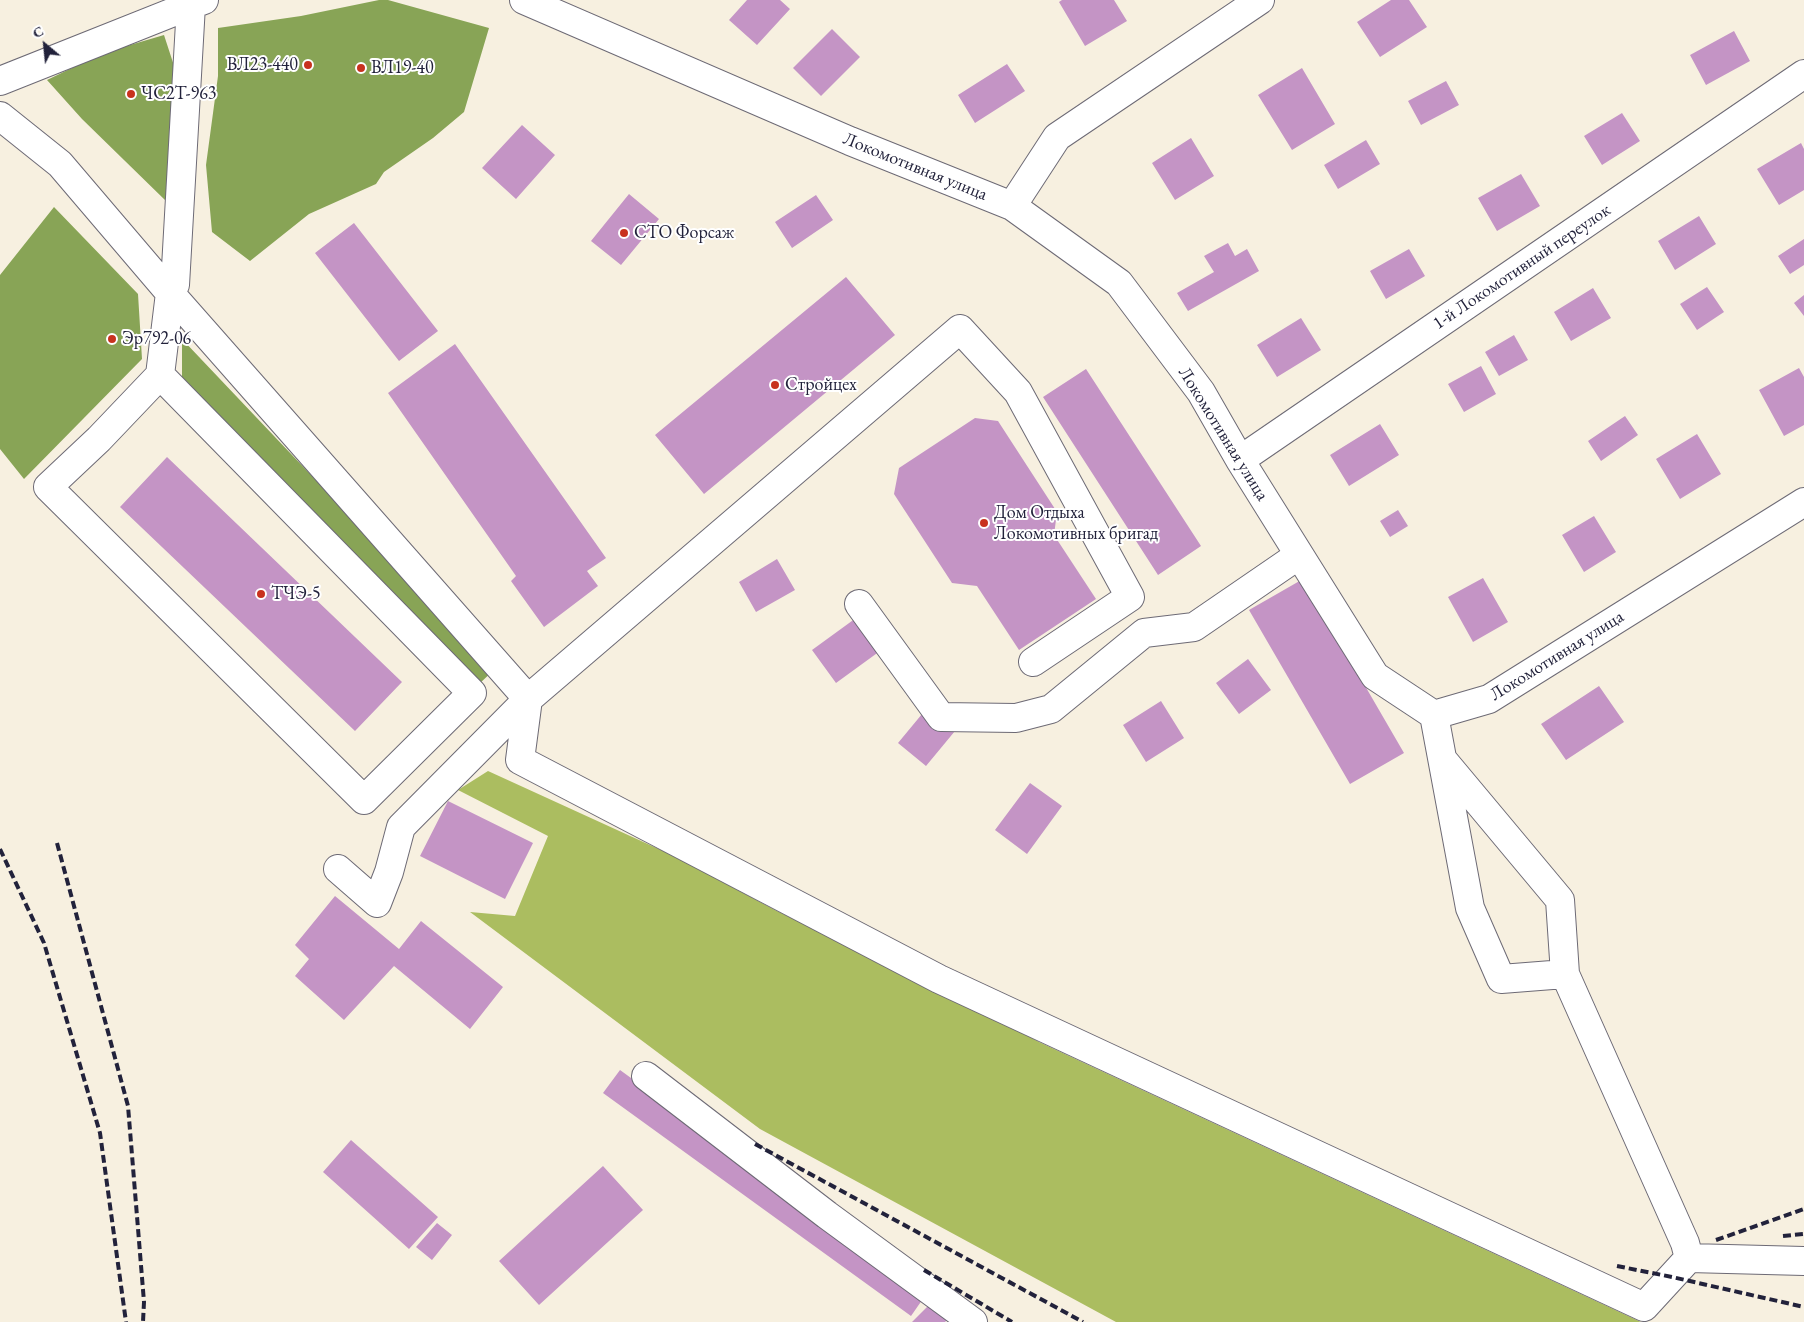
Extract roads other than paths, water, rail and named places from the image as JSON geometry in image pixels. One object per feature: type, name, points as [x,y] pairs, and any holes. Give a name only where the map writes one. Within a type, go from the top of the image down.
[{"type":"street","name":"Локомотивная улица","points":[[524,0],[850,141],[1012,206],[1119,283],[1201,392],[1240,460],[1375,676],[1434,716],[1489,700],[1804,502]]},
{"type":"street","points":[[1012,206],[1057,137],[1260,0]]},
{"type":"street","points":[[0,81],[197,2],[175,285],[170,292],[160,375],[99,439],[48,487],[364,800],[472,693],[160,375]]},
{"type":"street","name":"1-й Локомотивный переулок","points":[[1240,460],[1804,74]]},
{"type":"street","points":[[0,116],[60,164],[528,699],[520,760],[939,979],[1643,1315],[1689,1258]]},
{"type":"street","points":[[338,868],[377,903],[389,872],[401,828],[528,699],[960,329],[1018,392],[1130,597],[1033,662]]},
{"type":"street","points":[[859,604],[941,717],[1016,718],[1051,709],[1144,632],[1194,627],[1299,555]]},
{"type":"street","points":[[1434,716],[1470,908],[1501,978],[1565,974]]},
{"type":"street","points":[[1443,760],[1560,900],[1565,974],[1686,1243],[1689,1258]]},
{"type":"street","points":[[646,1076],[827,1215],[973,1322]]},
{"type":"street","points":[[1689,1258],[1804,1261]]},
{"type":"railway","points":[[57,843],[128,1106],[144,1302],[143,1322]]},
{"type":"railway","points":[[0,849],[44,943],[100,1133],[126,1322]]},
{"type":"railway","points":[[755,1144],[1083,1322]]},
{"type":"railway","points":[[1716,1240],[1804,1209]]},
{"type":"railway","points":[[1783,1236],[1804,1234]]},
{"type":"railway","points":[[1617,1266],[1804,1307]]},
{"type":"railway","points":[[924,1270],[1012,1322]]},
{"type":"place","name":"ВЛ23-440","points":[[308,65]]},
{"type":"place","name":"ВЛ19-40","points":[[361,68]]},
{"type":"place","name":"ЧС2Т-963","points":[[131,94]]},
{"type":"place","name":"СТО Форсаж","points":[[624,233]]},
{"type":"place","name":"Эр792-06","points":[[112,339]]},
{"type":"place","name":"Стройцех","points":[[775,385]]},
{"type":"place","name":"Дом Отдыха Локомотивных бригад","points":[[984,523]]},
{"type":"place","name":"ТЧЭ-5","points":[[261,594]]}]
